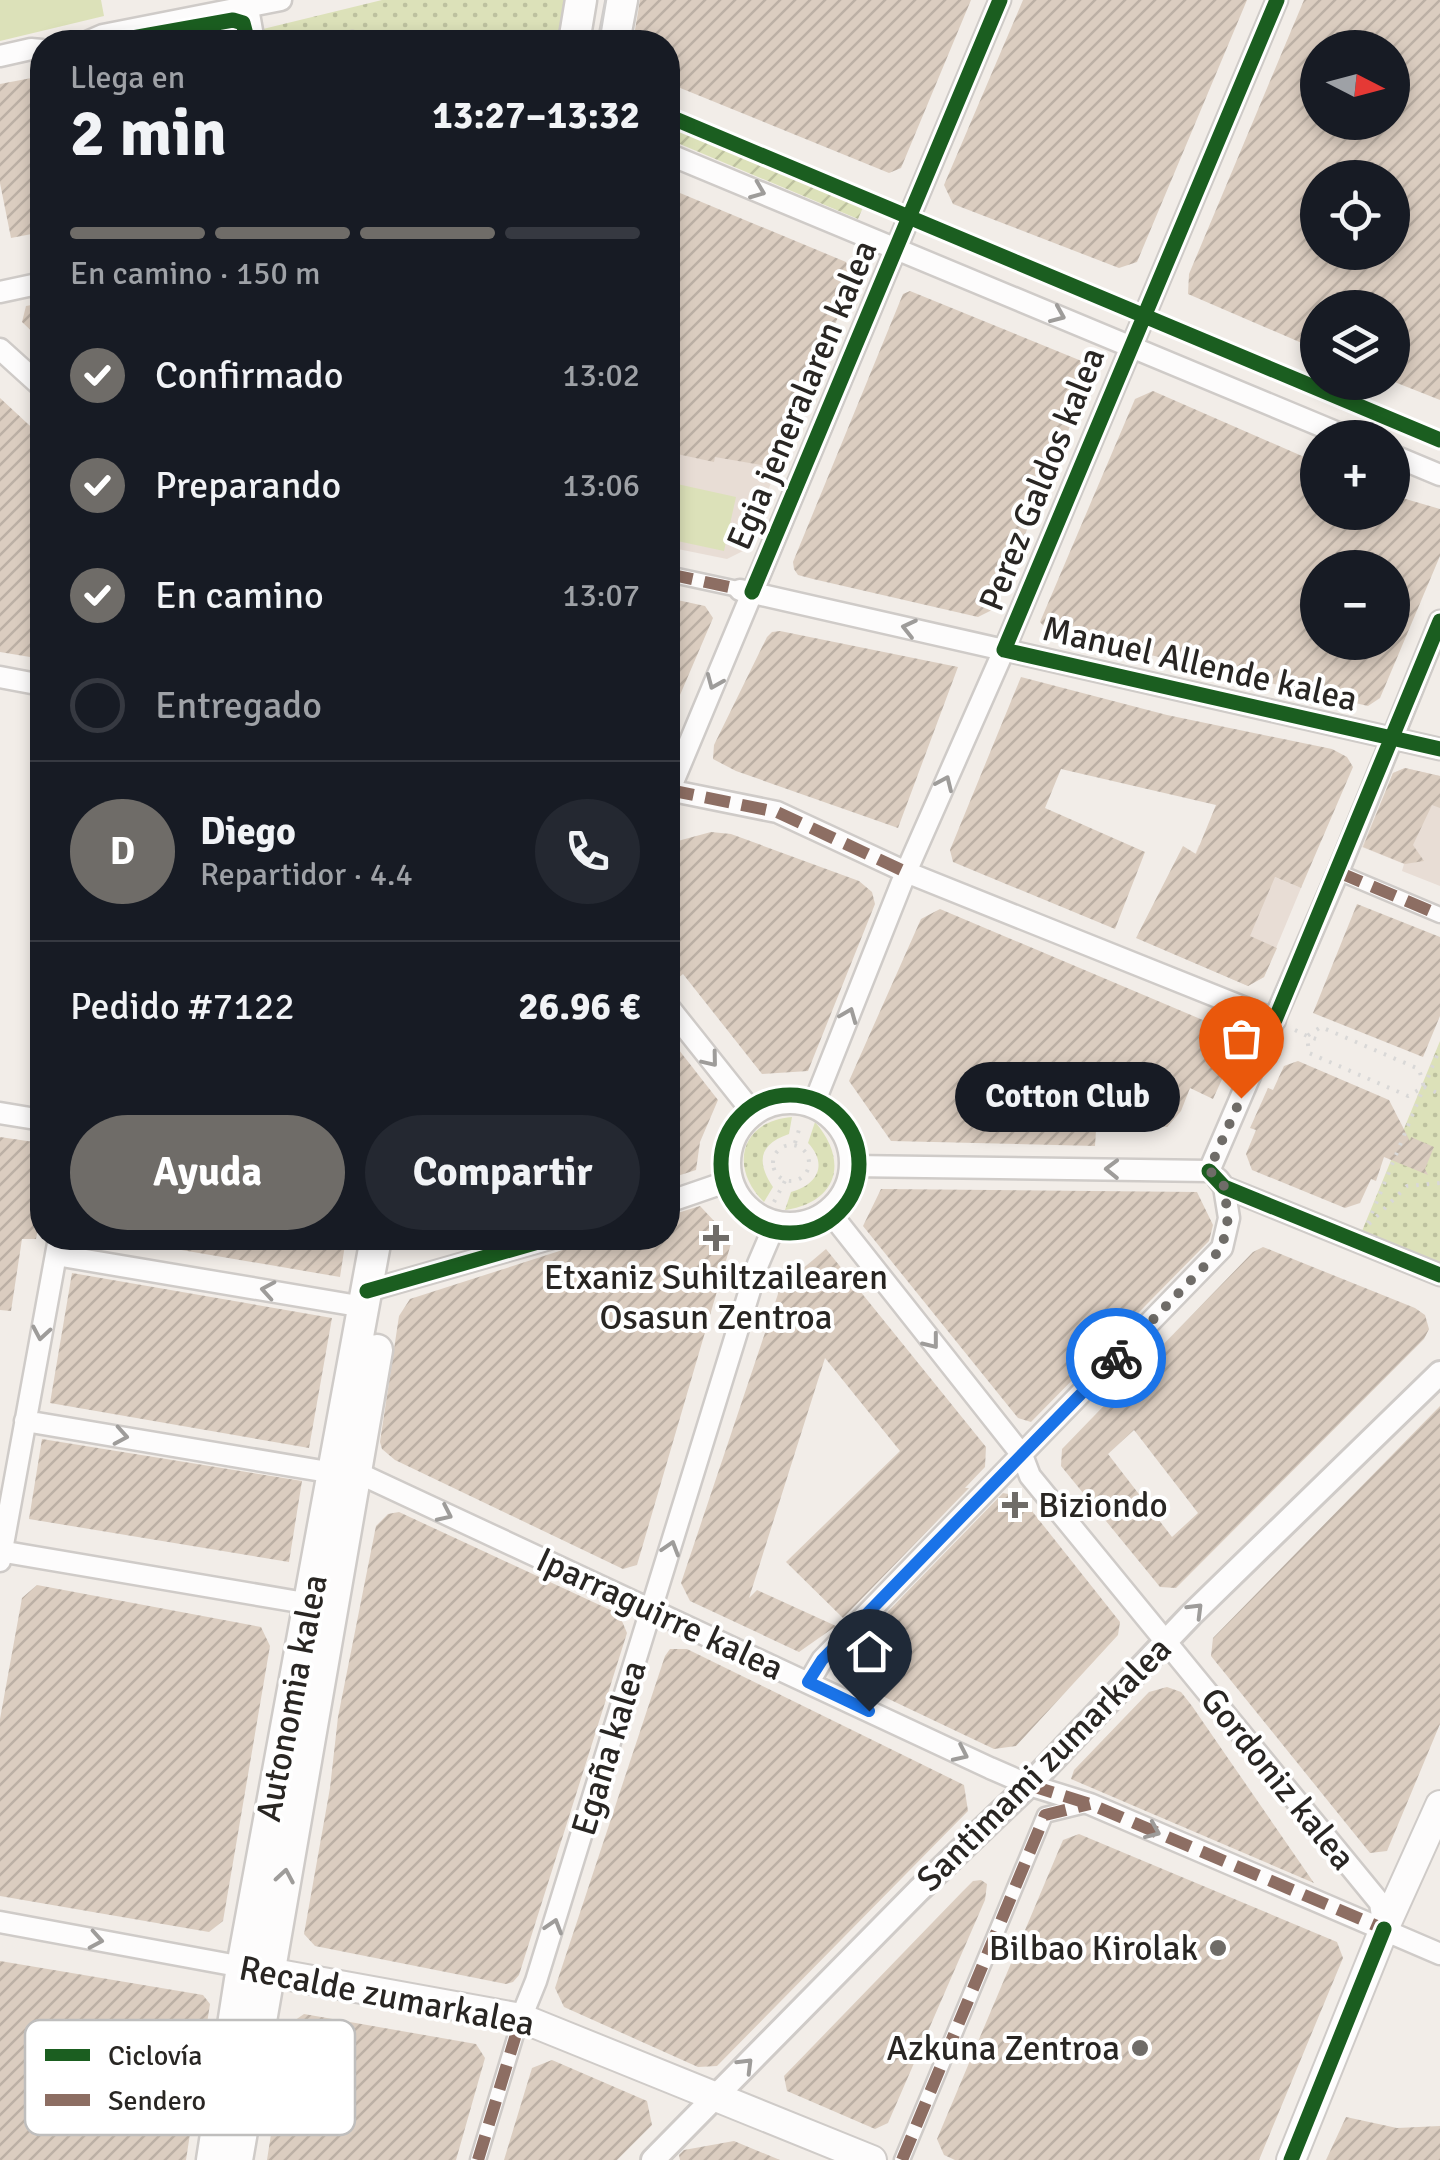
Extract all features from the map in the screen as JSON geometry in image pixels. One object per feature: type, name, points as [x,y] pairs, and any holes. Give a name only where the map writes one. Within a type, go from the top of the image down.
[{"type":"main road","points":[[576,30],[581,0]]},
{"type":"main road","points":[[616,30],[622,0]]},
{"type":"main road","name":"Autonomia kalea","points":[[244,2020],[345,1472],[373,1295],[375,1250]]},
{"type":"main road","name":"Autonomia kalea","points":[[373,1295],[392,1250]]},
{"type":"main road","name":"Autonomia kalea","points":[[250,2020],[311,1604],[345,1472]]},
{"type":"main road","points":[[1290,2160],[1384,1928],[1440,1805]]},
{"type":"main road","name":"Recalde zumarkalea","points":[[255,1969],[522,2018],[872,2160]]},
{"type":"main road","name":"Autonomia kalea","points":[[212,2160],[218,2135]]},
{"type":"main road","name":"Autonomia kalea","points":[[236,2160],[238,2135]]},
{"type":"street","points":[[131,30],[282,0]]},
{"type":"street","name":"Egia jeneralaren kalea","points":[[680,760],[745,591],[897,248],[1000,0]]},
{"type":"street","name":"Perez Galdos kalea","points":[[808,1112],[1277,0]]},
{"type":"street","points":[[248,8],[252,30]]},
{"type":"street","points":[[0,56],[30,49]]},
{"type":"street","points":[[680,159],[1307,420]]},
{"type":"street","points":[[0,292],[30,286]]},
{"type":"street","points":[[0,348],[30,377]]},
{"type":"street","points":[[1410,462],[1440,475]]},
{"type":"street","name":"Manuel Allende kalea","points":[[680,577],[1440,749]]},
{"type":"street","points":[[1209,1170],[1338,872],[1440,621]]},
{"type":"street","points":[[0,678],[30,682]]},
{"type":"street","points":[[680,793],[777,812],[906,872],[1275,1020]]},
{"type":"street","points":[[1338,872],[1440,915]]},
{"type":"street","points":[[680,1021],[754,1114]]},
{"type":"street","points":[[788,1102],[808,1112],[829,1116],[842,1130],[851,1166],[840,1198],[812,1220],[794,1224],[774,1214],[754,1211],[737,1192],[730,1162],[741,1128],[754,1114],[788,1102]]},
{"type":"street","points":[[0,1113],[30,1118]]},
{"type":"street","points":[[851,1166],[1209,1170],[1224,1186],[1440,1275]]},
{"type":"street","points":[[680,1198],[732,1180]]},
{"type":"street","points":[[808,1682],[822,1660],[1222,1248],[1228,1218],[1224,1186]]},
{"type":"street","name":"Gordoniz kalea","points":[[828,1210],[1022,1456],[1030,1476],[1380,1903],[1384,1928]]},
{"type":"street","name":"Egaña kalea","points":[[478,2160],[774,1214]]},
{"type":"street","points":[[0,1561],[56,1250]]},
{"type":"street","points":[[83,1250],[373,1295],[514,1250]]},
{"type":"street","name":"Santimami zumarkalea","points":[[654,2160],[919,1890],[1029,1785],[1166,1641],[1440,1373]]},
{"type":"street","name":"Iparraguirre kalea","points":[[25,1421],[345,1472],[1029,1785],[1090,1804],[1440,1954]]},
{"type":"street","points":[[1,1552],[311,1604]]},
{"type":"street","points":[[902,2160],[1046,1815],[1090,1804]]},
{"type":"street","name":"Recalde zumarkalea","points":[[0,1922],[255,1969]]},
{"type":"path","points":[[1307,1036],[1321,1027],[1419,1070],[1424,1088]]},
{"type":"path","points":[[1307,1036],[1316,1039]]},
{"type":"path","points":[[1307,1036],[1309,1053],[1408,1096],[1424,1088],[1440,1094]]},
{"type":"path","points":[[1440,1048],[1366,1228],[1407,1186],[1440,1184]]},
{"type":"path","points":[[794,1145],[808,1112]]},
{"type":"path","points":[[794,1145],[804,1151],[808,1167],[802,1176],[786,1179],[774,1167],[775,1155],[783,1147],[794,1145]]},
{"type":"path","points":[[774,1214],[786,1179]]},
{"type":"shaded area","points":[[680,361],[811,386],[743,551],[727,559],[680,549]]},
{"type":"shaded area","points":[[1405,768],[1440,776],[1440,886],[1402,871],[1404,864],[1362,847],[1393,773]]},
{"type":"shaded area","points":[[1199,845],[1301,888],[1264,977],[1248,986],[1156,946]]},
{"type":"green space","points":[[0,0],[101,0],[104,16],[30,30],[30,34],[0,41]]},
{"type":"green space","points":[[382,0],[574,0],[568,30],[263,29]]},
{"type":"green space","points":[[680,128],[864,205],[858,219],[680,144]]},
{"type":"green space","points":[[680,485],[736,497],[724,551],[680,542]]},
{"type":"green space","points":[[1440,1041],[1440,1264],[1362,1231]]},
{"type":"green space","points":[[792,1117],[789,1134],[771,1143],[763,1155],[764,1170],[773,1187],[764,1202],[746,1175],[745,1148],[761,1127]]},
{"type":"green space","points":[[815,1122],[832,1151],[833,1178],[817,1198],[785,1210],[791,1192],[808,1184],[817,1173],[818,1159],[808,1143]]},
{"type":"building","points":[[640,0],[971,0],[901,168],[889,173],[680,88],[680,30],[635,30]]},
{"type":"building","points":[[1023,0],[1247,0],[1137,262],[1119,268],[953,204],[944,185]]},
{"type":"building","points":[[1304,0],[1440,0],[1440,400],[1410,388],[1410,290],[1300,290],[1300,342],[1188,294],[1189,274]]},
{"type":"building","points":[[30,78],[30,234],[11,238],[0,183],[0,84]]},
{"type":"building","points":[[680,193],[846,262],[852,282],[778,468],[715,457],[714,462],[680,455]]},
{"type":"building","points":[[910,291],[1084,362],[1090,378],[994,609],[978,617],[813,579],[798,575],[794,569],[793,562],[903,294]]},
{"type":"building","points":[[30,305],[30,330],[22,322],[26,306]]},
{"type":"building","points":[[1153,391],[1300,455],[1300,530],[1410,530],[1410,500],[1440,509],[1440,556],[1410,627],[1410,550],[1300,550],[1300,660],[1396,660],[1380,698],[1368,706],[1048,631],[1040,622],[1135,399]]},
{"type":"building","points":[[0,398],[30,426],[30,657],[0,652]]},
{"type":"building","points":[[680,601],[705,606],[713,618],[680,695]]},
{"type":"building","points":[[780,631],[958,667],[898,828],[736,771],[713,759],[714,745],[767,637]]},
{"type":"building","points":[[1021,677],[1167,715],[1332,749],[1347,757],[1353,767],[1301,888],[1275,877],[1250,936],[1277,948],[1264,977],[1248,986],[1136,938],[1183,846],[1196,854],[1216,805],[1061,769],[1045,808],[1145,852],[1115,929],[953,862],[950,850]]},
{"type":"building","points":[[1405,768],[1440,776],[1440,808],[1432,805],[1413,845],[1424,861],[1405,864],[1363,847],[1393,773]]},
{"type":"building","points":[[711,832],[731,834],[859,881],[872,892],[875,904],[808,1071],[762,1074],[683,974],[680,976],[680,840]]},
{"type":"building","points":[[1357,904],[1440,937],[1440,1016],[1423,1057],[1313,1013]]},
{"type":"building","points":[[940,909],[1236,1034],[1234,1039],[1239,1042],[1213,1099],[1190,1088],[1181,1111],[1167,1127],[1138,1124],[1137,1131],[1096,1130],[1095,1146],[891,1141],[849,1081],[921,919]]},
{"type":"building","points":[[680,1051],[718,1100],[700,1142],[696,1170],[680,1175]]},
{"type":"building","points":[[1298,1061],[1389,1100],[1410,1141],[1411,1137],[1434,1147],[1425,1169],[1428,1175],[1384,1157],[1376,1181],[1371,1179],[1360,1203],[1345,1208],[1252,1170],[1246,1154],[1256,1130],[1250,1128],[1268,1088],[1273,1090],[1284,1066]]},
{"type":"building","points":[[0,1137],[30,1141],[30,1239],[22,1239],[11,1311],[0,1310]]},
{"type":"building","points":[[881,1189],[1197,1192],[1213,1225],[1209,1241],[1031,1422],[1018,1418],[863,1226]]},
{"type":"building","points":[[700,1206],[732,1240],[637,1565],[623,1569],[395,1460],[382,1449],[399,1316],[410,1299],[563,1250],[680,1250],[680,1212]]},
{"type":"building","points":[[1263,1247],[1415,1308],[1425,1315],[1429,1329],[1424,1339],[1176,1588],[1160,1587],[1061,1466],[1062,1449],[1253,1252]],"holes":[[[1134,1430],[1198,1513],[1172,1537],[1108,1454]]]},
{"type":"building","points":[[826,1249],[986,1447],[985,1467],[843,1618],[786,1562],[900,1451],[825,1358],[749,1598],[757,1590],[836,1626],[799,1652],[690,1601],[681,1583],[780,1288]]},
{"type":"building","points":[[182,1250],[344,1250],[340,1277]]},
{"type":"building","points":[[72,1273],[332,1318],[309,1448],[50,1403]]},
{"type":"building","points":[[1440,1406],[1440,1724],[1387,1851],[1370,1853],[1211,1656],[1213,1638]]},
{"type":"building","points":[[42,1439],[302,1481],[289,1562],[29,1519]]},
{"type":"building","points":[[1003,1493],[1020,1496],[1120,1622],[1118,1635],[1016,1746],[994,1749],[836,1674],[834,1667]]},
{"type":"building","points":[[399,1512],[619,1614],[627,1633],[519,1975],[506,1984],[315,1946],[304,1934],[330,1788],[338,1717],[376,1526],[388,1514]]},
{"type":"building","points":[[37,1585],[261,1627],[270,1646],[223,1921],[209,1932],[0,1896],[0,1719],[22,1598]]},
{"type":"building","points":[[670,1649],[687,1649],[964,1785],[968,1811],[717,2066],[698,2067],[564,2007],[555,1988]]},
{"type":"building","points":[[1167,1687],[1181,1692],[1192,1706],[1314,1883],[1071,1779],[1074,1770],[1149,1692]]},
{"type":"building","name":"Azkuna Zentroa","points":[[1079,1834],[1337,1942],[1343,1958],[1259,2160],[955,2160],[944,2155],[937,2139],[1063,1840]]},
{"type":"building","points":[[973,1881],[987,1884],[985,1900],[888,2123],[875,2129],[787,2091],[784,2076]]},
{"type":"building","points":[[0,1961],[203,1995],[210,2004],[208,2020],[25,2020],[25,2135],[190,2135],[186,2160],[0,2160]]},
{"type":"building","points":[[304,2014],[338,2020],[295,2020]]},
{"type":"building","points":[[355,2023],[476,2044],[485,2058],[456,2160],[267,2160],[271,2135],[355,2135]]},
{"type":"building","points":[[552,2060],[647,2101],[652,2125],[617,2160],[504,2160],[532,2068]]},
{"type":"building","points":[[1346,2117],[1397,2128],[1440,2126],[1440,2160],[1326,2160]]},
{"type":"building","points":[[734,2141],[780,2160],[680,2160],[684,2150]]},
{"type":"tram line","points":[[601,30],[606,0]]},
{"type":"marked path","points":[[680,577],[738,589]]},
{"type":"marked path","points":[[680,792],[777,812],[906,872]]},
{"type":"marked path","points":[[1338,872],[1440,915]]},
{"type":"marked path","points":[[1029,1785],[1090,1804],[1384,1929]]},
{"type":"marked path","points":[[902,2160],[1045,1815],[1090,1804]]},
{"type":"marked path","points":[[478,2160],[521,2018]]},
{"type":"cycle path","points":[[752,592],[1000,0]]},
{"type":"cycle path","points":[[1277,0],[1004,650],[1440,749]]},
{"type":"cycle path","points":[[177,30],[233,20],[243,23],[245,30]]},
{"type":"cycle path","points":[[680,121],[1440,440]]},
{"type":"cycle path","points":[[1275,1020],[1440,621]]},
{"type":"cycle path","points":[[790,1095],[816,1100],[839,1115],[854,1138],[859,1164],[854,1190],[839,1213],[816,1228],[790,1233],[764,1228],[741,1213],[726,1190],[721,1164],[726,1138],[741,1115],[764,1100],[790,1095]]},
{"type":"cycle path","points":[[1209,1171],[1224,1187],[1440,1275]]},
{"type":"cycle path","points":[[367,1291],[510,1250]]},
{"type":"cycle path","points":[[1291,2160],[1384,1929]]},
{"type":"way so far","points":[[1116,1358],[1222,1248],[1228,1218],[1224,1186],[1209,1170],[1241,1098]]},
{"type":"place","name":"Cotton Club","points":[[1241,1098]]},
{"type":"place","name":"Etxaniz Suhiltzailearen Osasun Zentroa","points":[[716,1238]]},
{"type":"place","name":"Biziondo","points":[[1015,1505]]},
{"type":"place","name":"Bilbao Kirolak","points":[[1218,1948]]},
{"type":"place","name":"Azkuna Zentroa","points":[[1140,2048]]},
{"type":"route","points":[[869,1711],[808,1682],[822,1660],[1116,1358]]}]
